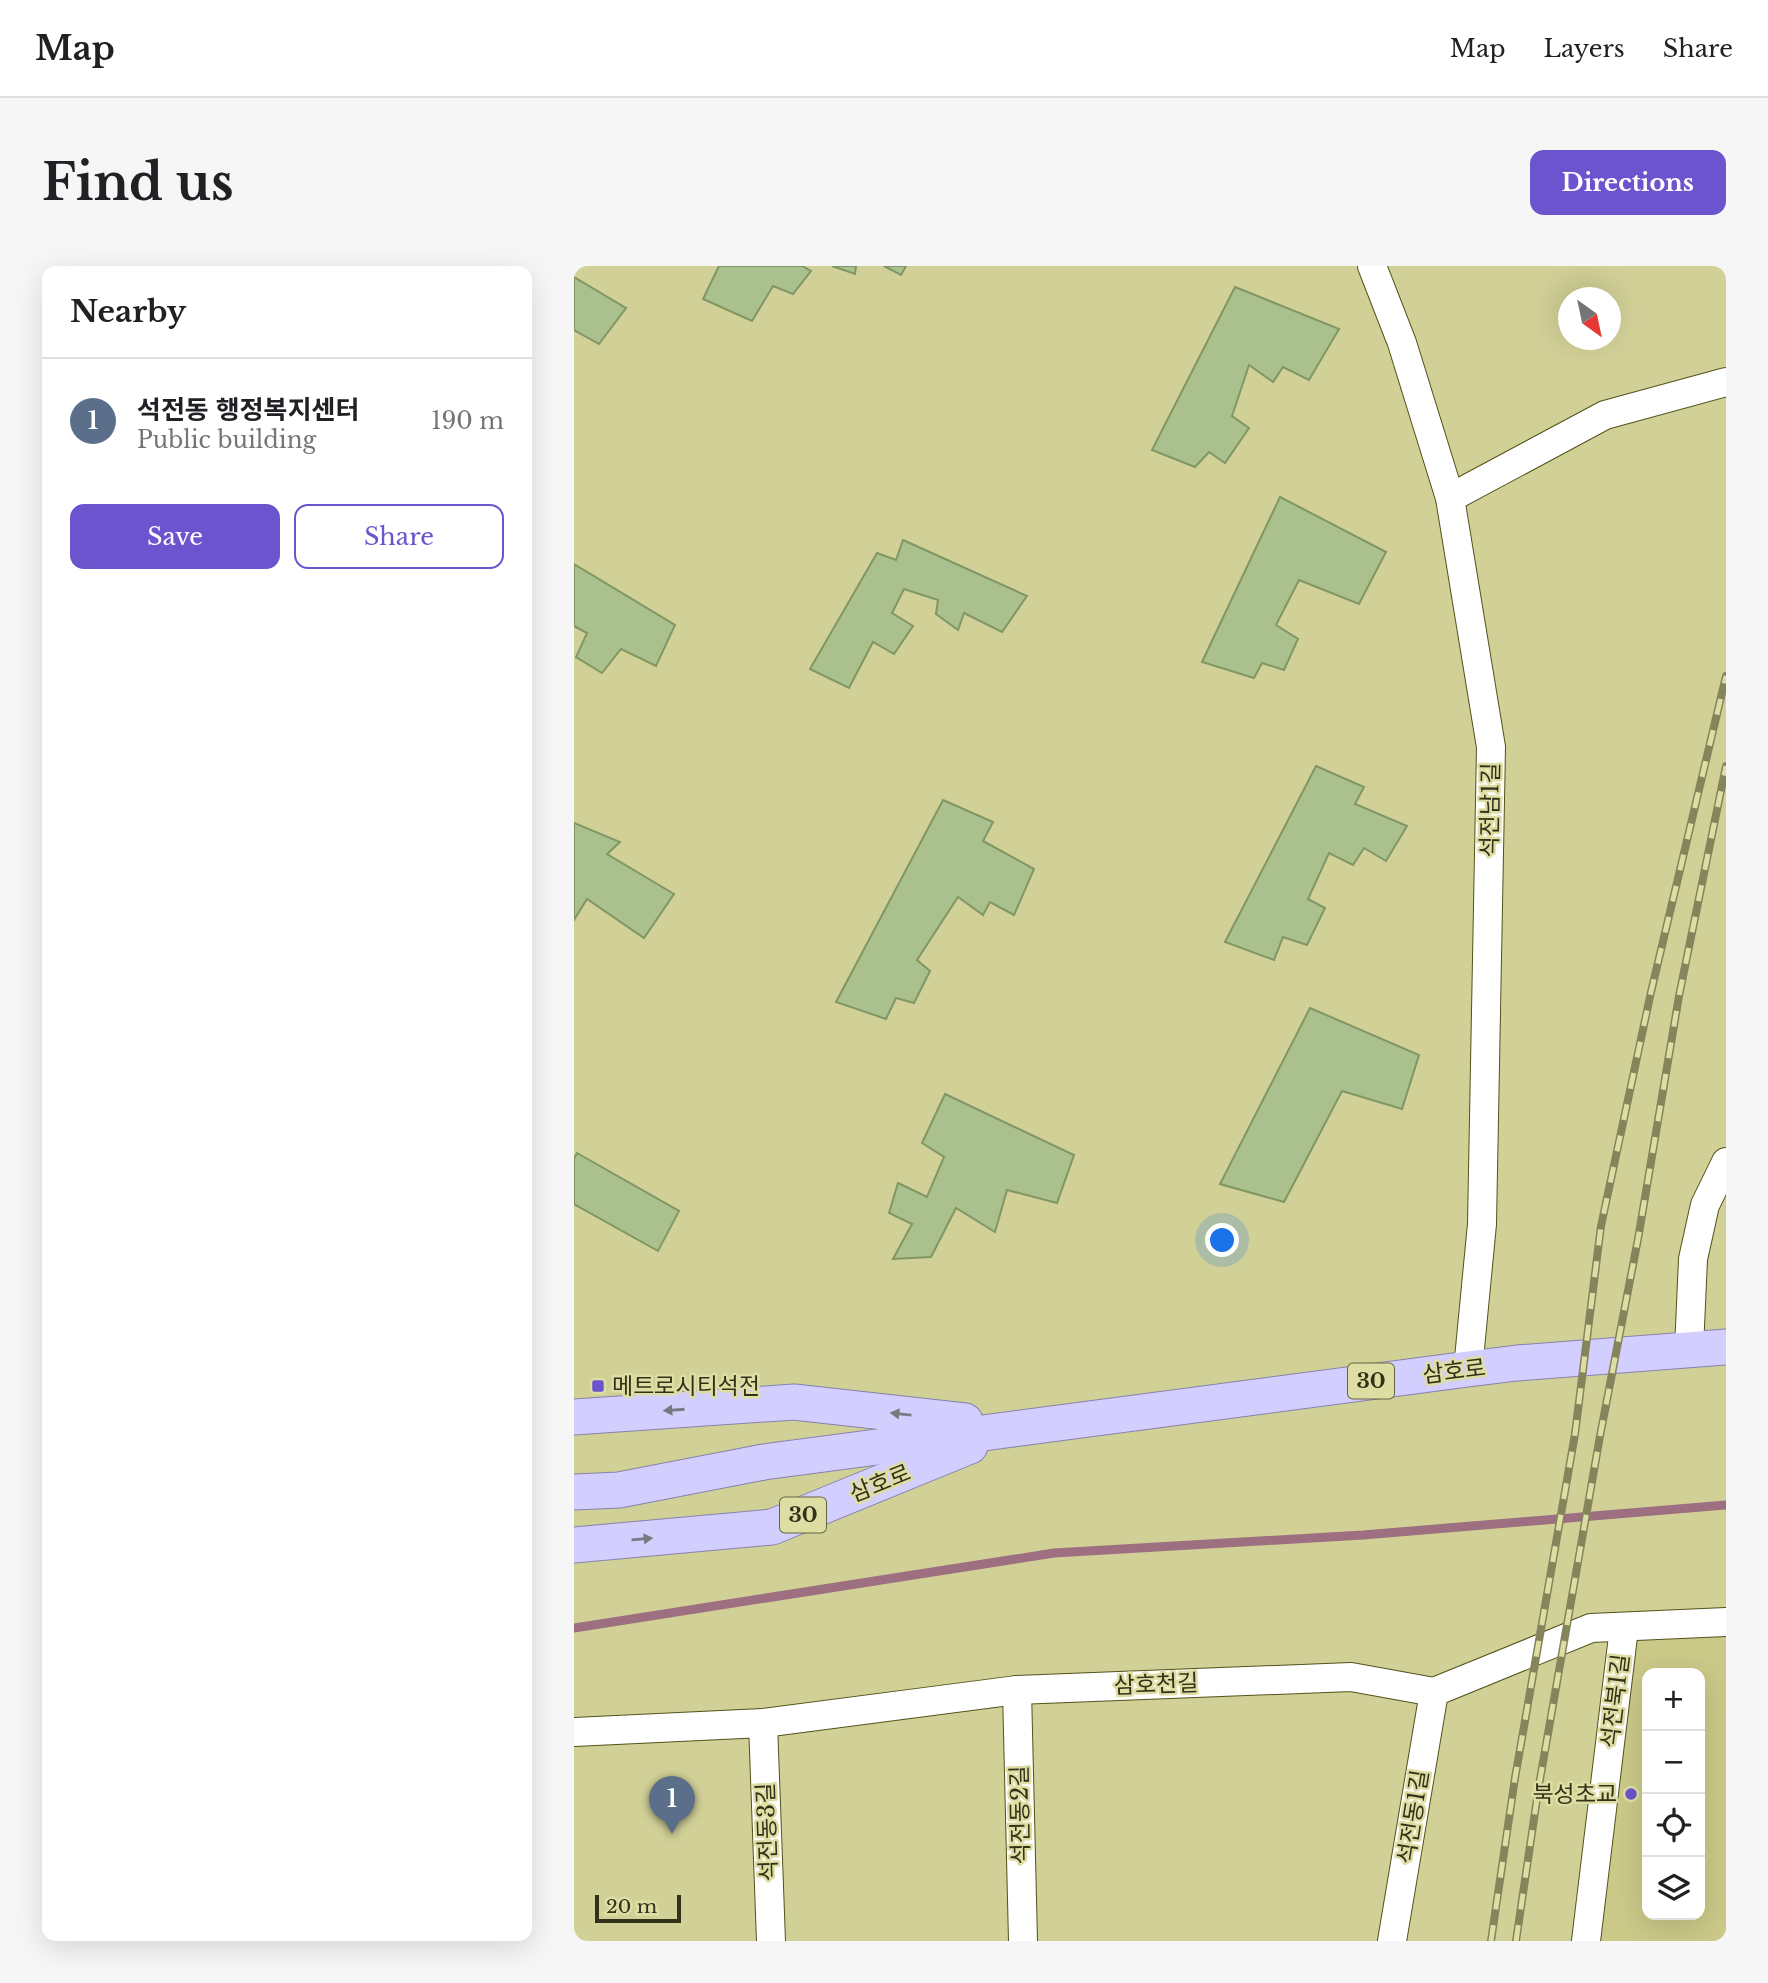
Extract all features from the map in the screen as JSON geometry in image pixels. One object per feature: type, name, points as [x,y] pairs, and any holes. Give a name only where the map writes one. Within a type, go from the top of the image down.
[{"type":"main road","name":"삼호로","points":[[574,1492],[619,1490],[764,1462],[1468,1368],[1726,1347]]},
{"type":"main road","name":"삼호로","points":[[574,1417],[794,1402],[1017,1427]]},
{"type":"main road","name":"삼호로","points":[[574,1545],[772,1527],[1017,1427]]},
{"type":"street","name":"석전남1길","points":[[1373,266],[1402,343],[1450,498],[1491,747],[1482,1224],[1468,1368]]},
{"type":"street","points":[[1450,498],[1605,415],[1726,382]]},
{"type":"street","points":[[1689,1349],[1693,1259],[1705,1205],[1726,1161]]},
{"type":"street","points":[[1434,1692],[1591,1628],[1726,1622]]},
{"type":"street","name":"석전북1길","points":[[1586,1941],[1624,1628]]},
{"type":"street","name":"삼호천길","points":[[574,1732],[763,1723],[1017,1690],[1351,1677],[1434,1692]]},
{"type":"street","name":"석전동2길","points":[[1017,1690],[1023,1941]]},
{"type":"street","name":"석전동1길","points":[[1392,1941],[1434,1692]]},
{"type":"street","name":"석전동3길","points":[[763,1723],[771,1941]]},
{"type":"shaded area","name":"북성초교","points":[[1726,1622],[1726,1941],[1596,1941],[1635,1632]]},
{"type":"building","points":[[719,266],[802,266],[811,271],[793,294],[773,286],[752,321],[703,299]]},
{"type":"building","points":[[832,266],[856,266],[855,274]]},
{"type":"building","points":[[884,266],[906,266],[901,275]]},
{"type":"building","points":[[574,277],[626,308],[599,344],[574,330]]},
{"type":"building","points":[[1235,287],[1339,329],[1309,380],[1283,367],[1273,382],[1249,365],[1232,416],[1249,428],[1225,463],[1209,452],[1195,467],[1152,450]]},
{"type":"building","points":[[1280,497],[1386,552],[1359,604],[1299,580],[1276,625],[1298,639],[1284,670],[1262,663],[1254,678],[1202,662]]},
{"type":"building","points":[[903,540],[1027,596],[1002,632],[964,613],[958,630],[936,614],[938,600],[904,589],[892,613],[913,626],[894,654],[873,642],[849,688],[810,669],[877,553],[896,560]]},
{"type":"building","points":[[574,564],[675,625],[656,666],[621,649],[602,673],[576,657],[587,633],[574,626]]},
{"type":"building","points":[[1316,766],[1364,787],[1355,804],[1407,826],[1386,861],[1364,848],[1353,865],[1329,853],[1308,899],[1325,908],[1307,945],[1283,937],[1274,960],[1225,942]]},
{"type":"building","points":[[943,800],[993,822],[983,841],[1034,869],[1014,915],[990,902],[983,915],[958,897],[917,960],[930,971],[914,1003],[896,998],[886,1019],[836,1002]]},
{"type":"building","points":[[574,823],[620,842],[607,854],[674,894],[644,938],[587,899],[574,920]]},
{"type":"building","points":[[1310,1008],[1419,1055],[1402,1109],[1342,1091],[1284,1202],[1220,1184]]},
{"type":"building","points":[[945,1094],[1074,1155],[1057,1203],[1007,1190],[995,1232],[956,1208],[931,1257],[893,1259],[912,1224],[889,1213],[898,1183],[927,1197],[944,1157],[922,1143]]},
{"type":"building","points":[[577,1153],[679,1211],[658,1251],[574,1204],[574,1159]]},
{"type":"waterway","points":[[574,1628],[1054,1553],[1363,1535],[1726,1505]]},
{"type":"railway","points":[[1491,1941],[1515,1778],[1575,1434],[1601,1226],[1651,992],[1726,676]]},
{"type":"railway","points":[[1516,1941],[1539,1785],[1600,1436],[1638,1239],[1679,996],[1726,766]]},
{"type":"place","name":"메트로시티석전","points":[[598,1386]]},
{"type":"place","name":"북성초교","points":[[1631,1794]]},
{"type":"place","name":"석전동 행정복지센터","points":[[672,1834]]}]
